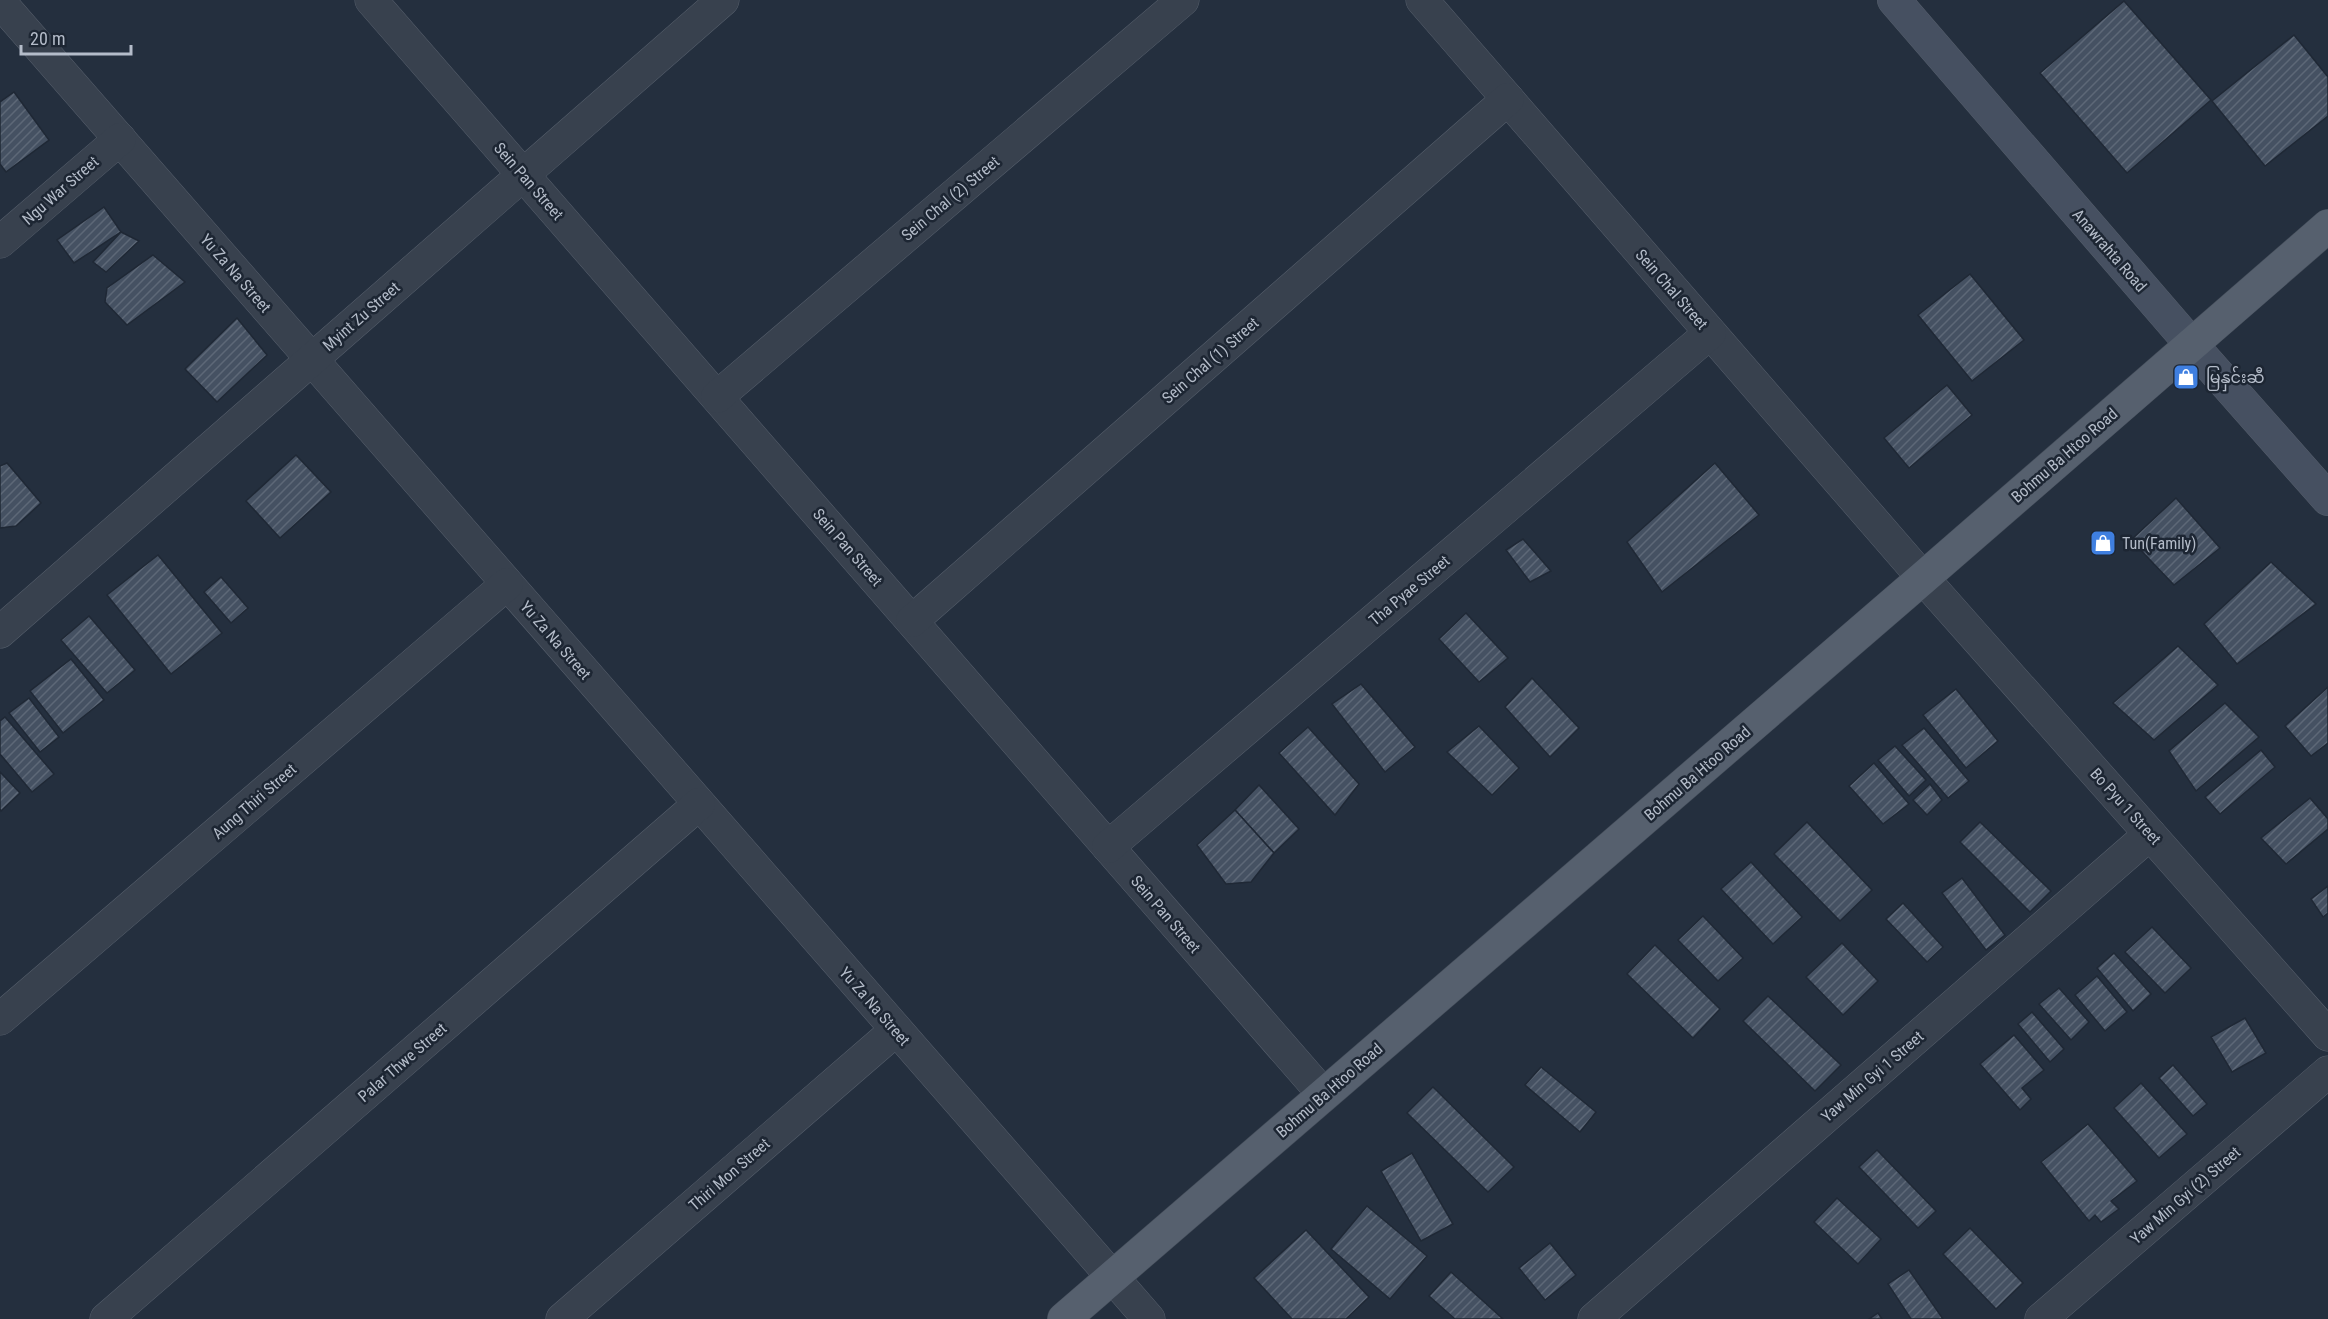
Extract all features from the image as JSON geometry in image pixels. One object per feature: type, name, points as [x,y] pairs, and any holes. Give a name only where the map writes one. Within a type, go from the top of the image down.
[{"type":"main road","name":"Anawrahta Road","points":[[1894,0],[2190,344],[2328,499]]},
{"type":"main road","name":"Bohmu Ba Htoo Road","points":[[1064,1319],[2328,226]]},
{"type":"street","name":"Sein Pan Street","points":[[371,0],[1324,1095]]},
{"type":"street","name":"Myint Zu Street","points":[[0,632],[723,0]]},
{"type":"street","name":"Sein Chal (2) Street","points":[[717,397],[1184,0]]},
{"type":"street","name":"Sein Chal Street","points":[[1422,0],[1923,578]]},
{"type":"street","name":"Yu Za Na Street","points":[[0,2],[1149,1319]]},
{"type":"street","name":"Sein Chal (1) Street","points":[[912,621],[1508,99]]},
{"type":"street","name":"Ngu War Street","points":[[0,242],[120,139]]},
{"type":"street","name":"Tha Pyae Street","points":[[1108,847],[1710,333]]},
{"type":"street","name":"Bo Pyu 1 Street","points":[[1923,578],[2328,1035]]},
{"type":"street","name":"Aung Thiri Street","points":[[0,1019],[507,584]]},
{"type":"street","name":"Palar Thwe Street","points":[[106,1319],[699,804]]},
{"type":"street","name":"Yaw Min Gyi 1 Street","points":[[1594,1319],[2150,834]]},
{"type":"street","name":"Thiri Mon Street","points":[[562,1319],[896,1030]]},
{"type":"street","name":"Yaw Min Gyi (2) Street","points":[[2042,1319],[2328,1072]]},
{"type":"building","points":[[2124,1],[2211,100],[2127,173],[2040,73]]},
{"type":"building","points":[[2294,35],[2328,77],[2328,116],[2265,166],[2212,101]]},
{"type":"building","points":[[14,92],[49,140],[6,172],[0,164],[0,102]]},
{"type":"building","points":[[104,207],[121,232],[74,263],[57,240]]},
{"type":"building","points":[[121,232],[139,241],[106,272],[93,262]]},
{"type":"building","points":[[153,255],[185,282],[127,325],[105,302],[107,288]]},
{"type":"building","points":[[1970,274],[2024,340],[1972,381],[1918,315]]},
{"type":"building","points":[[237,318],[267,355],[217,402],[185,369]]},
{"type":"building","points":[[1947,385],[1972,415],[1909,468],[1884,438]]},
{"type":"building","points":[[296,455],[331,492],[280,538],[246,501]]},
{"type":"building","points":[[7,463],[41,503],[16,526],[0,528],[0,466]]},
{"type":"building","points":[[1715,463],[1759,515],[1662,592],[1627,542]]},
{"type":"building","points":[[2176,498],[2220,548],[2174,585],[2131,540]]},
{"type":"building","points":[[1523,539],[1551,571],[1530,582],[1506,550]]},
{"type":"building","points":[[158,555],[222,633],[171,674],[107,595]]},
{"type":"building","points":[[2271,562],[2316,604],[2237,664],[2204,624]]},
{"type":"building","points":[[221,577],[248,608],[231,623],[204,592]]},
{"type":"building","points":[[1466,613],[1508,658],[1479,682],[1439,639]]},
{"type":"building","points":[[89,616],[135,670],[107,693],[61,640]]},
{"type":"building","points":[[2178,646],[2218,685],[2154,740],[2113,703]]},
{"type":"building","points":[[71,659],[104,700],[63,733],[30,691]]},
{"type":"building","points":[[1532,678],[1579,728],[1550,757],[1505,707]]},
{"type":"building","points":[[1361,684],[1415,747],[1385,772],[1332,704]]},
{"type":"building","points":[[2328,687],[2328,743],[2311,756],[2285,726]]},
{"type":"building","points":[[1956,689],[1998,741],[1966,768],[1923,715]]},
{"type":"building","points":[[29,698],[59,737],[40,752],[9,713]]},
{"type":"building","points":[[2225,703],[2259,737],[2196,791],[2169,751]]},
{"type":"building","points":[[5,717],[54,774],[32,792],[0,754],[0,721]]},
{"type":"building","points":[[1479,726],[1519,768],[1492,795],[1447,752]]},
{"type":"building","points":[[1308,727],[1359,784],[1335,815],[1279,753]]},
{"type":"building","points":[[1924,728],[1969,781],[1948,798],[1902,745]]},
{"type":"building","points":[[1895,746],[1926,780],[1909,796],[1878,760]]},
{"type":"building","points":[[2261,750],[2275,767],[2220,814],[2205,797]]},
{"type":"building","points":[[1874,763],[1909,804],[1883,824],[1849,786]]},
{"type":"building","points":[[0,772],[20,793],[1,811],[0,809]]},
{"type":"building","points":[[1930,784],[1942,800],[1927,815],[1913,800]]},
{"type":"building","points":[[1259,785],[1299,829],[1274,853],[1235,810]]},
{"type":"building","points":[[2310,798],[2328,819],[2328,829],[2286,864],[2261,838]]},
{"type":"building","points":[[1235,810],[1274,853],[1251,882],[1226,884],[1197,845]]},
{"type":"building","points":[[1807,822],[1872,890],[1840,921],[1774,854]]},
{"type":"building","points":[[1980,822],[2051,891],[2030,912],[1960,842]]},
{"type":"building","points":[[1751,862],[1802,917],[1773,944],[1721,889]]},
{"type":"building","points":[[1962,878],[2005,935],[1986,950],[1942,893]]},
{"type":"building","points":[[2328,886],[2328,913],[2323,917],[2311,899]]},
{"type":"building","points":[[1903,903],[1943,947],[1927,962],[1886,919]]},
{"type":"building","points":[[1703,916],[1743,958],[1718,981],[1678,940]]},
{"type":"building","points":[[2152,927],[2191,968],[2165,993],[2125,952]]},
{"type":"building","points":[[1842,943],[1878,981],[1843,1015],[1806,977]]},
{"type":"building","points":[[1655,945],[1720,1009],[1693,1038],[1627,974]]},
{"type":"building","points":[[2114,953],[2151,994],[2133,1011],[2097,968]]},
{"type":"building","points":[[2097,976],[2127,1012],[2105,1031],[2075,995]]},
{"type":"building","points":[[2059,988],[2089,1022],[2071,1040],[2039,1004]]},
{"type":"building","points":[[1768,996],[1841,1065],[1815,1091],[1743,1021]]},
{"type":"building","points":[[2032,1012],[2064,1049],[2050,1062],[2018,1024]]},
{"type":"building","points":[[2245,1018],[2266,1053],[2232,1072],[2211,1037]]},
{"type":"building","points":[[2014,1035],[2044,1070],[2022,1088],[2031,1099],[2020,1110],[1980,1064]]},
{"type":"building","points":[[2173,1065],[2207,1104],[2193,1116],[2159,1078]]},
{"type":"building","points":[[1541,1067],[1596,1112],[1580,1132],[1525,1085]]},
{"type":"building","points":[[2141,1083],[2187,1134],[2159,1158],[2114,1108]]},
{"type":"building","points":[[1433,1087],[1514,1167],[1488,1192],[1407,1113]]},
{"type":"building","points":[[2088,1124],[2137,1181],[2111,1201],[2119,1209],[2101,1222],[2095,1215],[2089,1221],[2041,1162]]},
{"type":"building","points":[[1877,1150],[1936,1211],[1918,1228],[1859,1167]]},
{"type":"building","points":[[1412,1153],[1453,1224],[1421,1241],[1381,1171]]},
{"type":"building","points":[[1837,1198],[1881,1239],[1858,1264],[1814,1222]]},
{"type":"building","points":[[1367,1206],[1427,1256],[1390,1299],[1331,1249]]},
{"type":"building","points":[[1970,1228],[2023,1283],[1996,1309],[1943,1254]]},
{"type":"building","points":[[1306,1230],[1369,1297],[1346,1319],[1292,1319],[1254,1278]]},
{"type":"building","points":[[1550,1243],[1576,1275],[1545,1300],[1519,1268]]},
{"type":"building","points":[[1909,1270],[1943,1319],[1911,1319],[1888,1284]]},
{"type":"building","points":[[1451,1272],[1503,1319],[1455,1319],[1429,1296]]},
{"type":"building","points":[[1878,1313],[1882,1319],[1869,1319]]},
{"type":"place","name":"မြနှင်းဆီ","points":[[2186,377]]},
{"type":"place","name":"Tun(Family)","points":[[2103,543]]}]
